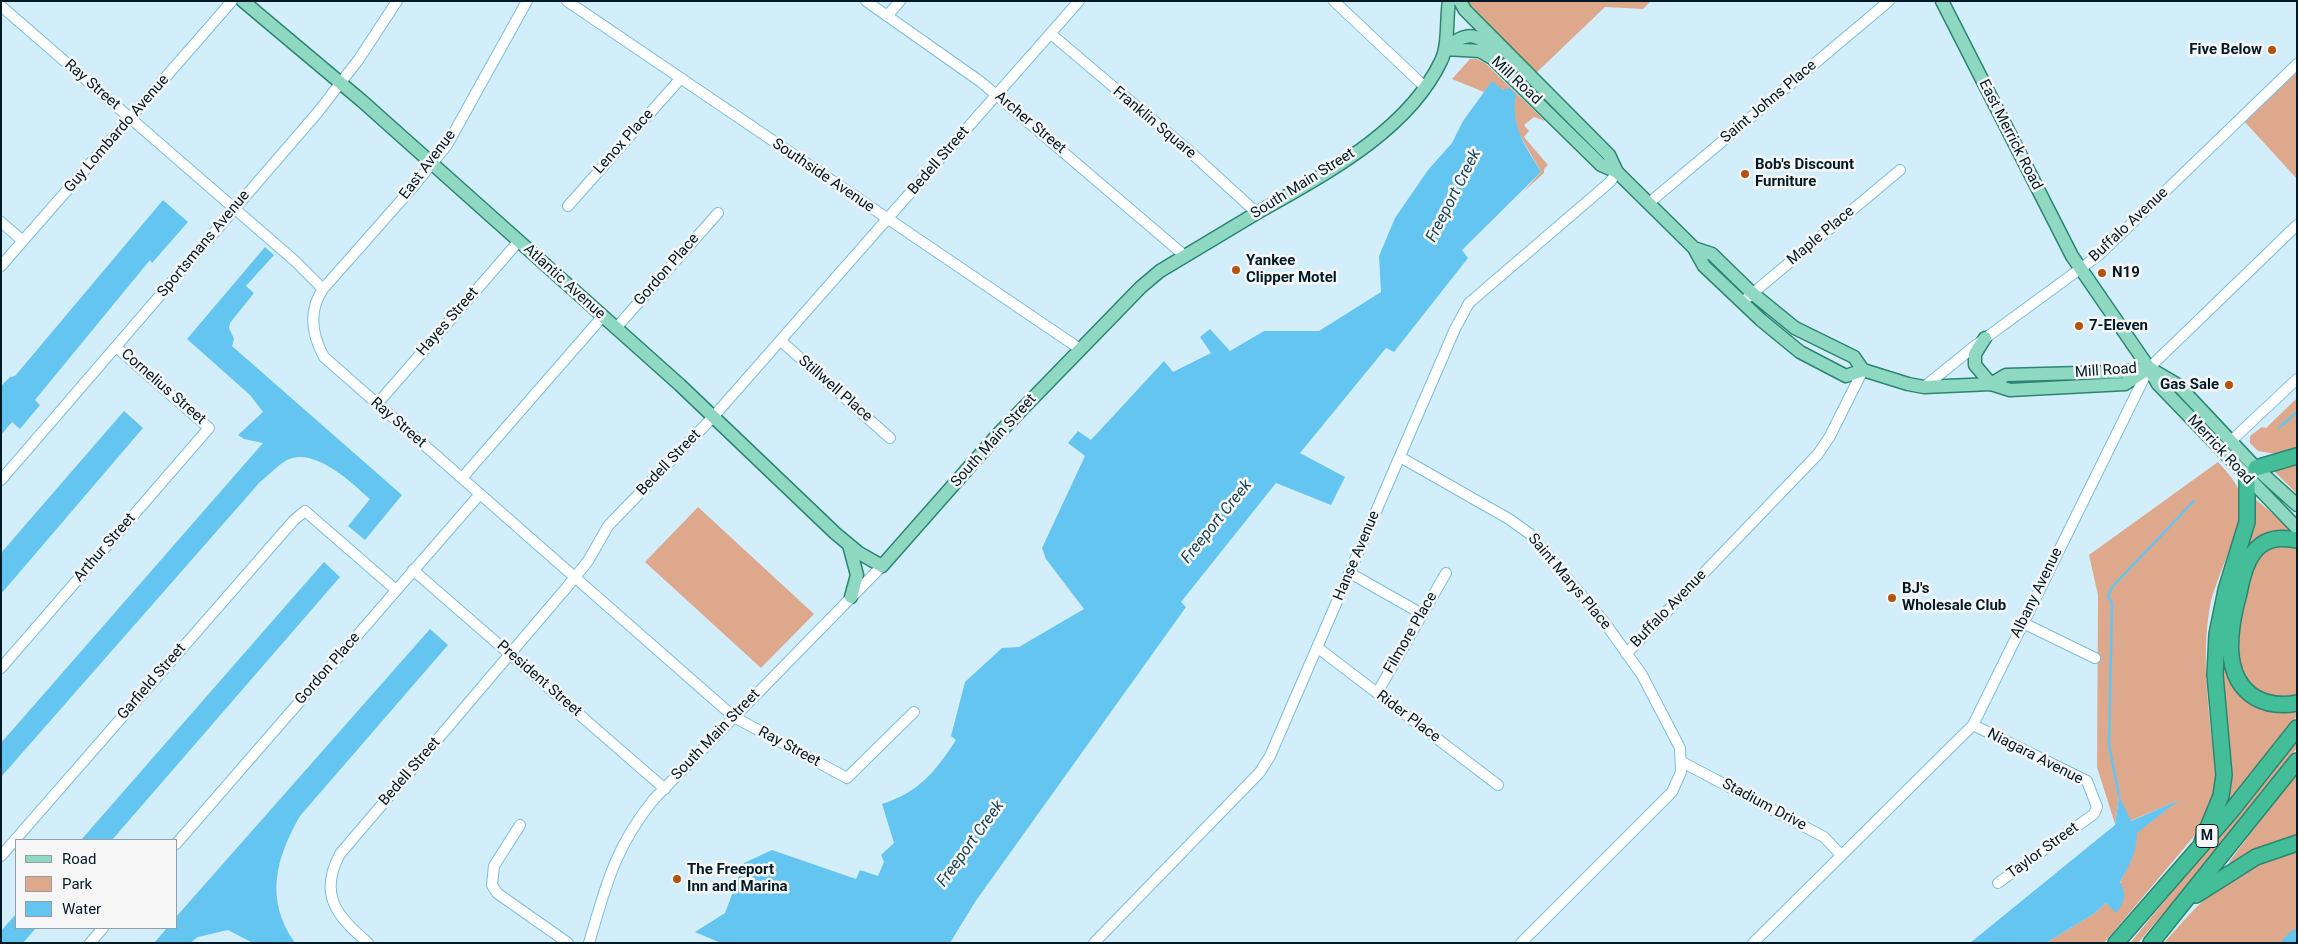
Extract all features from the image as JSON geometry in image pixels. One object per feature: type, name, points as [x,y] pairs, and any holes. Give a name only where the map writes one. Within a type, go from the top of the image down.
[{"type":"highway","points":[[2202,842],[2222,796],[2224,775],[2215,676],[2217,634],[2226,590],[2247,522],[2252,474],[2297,456]]},
{"type":"highway","points":[[2297,540],[2282,537],[2273,539],[2260,546],[2252,554],[2242,579],[2235,606],[2231,651],[2238,679],[2254,696],[2274,704],[2297,703]]},
{"type":"highway","name":"M","points":[[2116,943],[2202,842],[2232,810],[2297,728]]},
{"type":"highway","name":"M","points":[[2151,943],[2297,761]]},
{"type":"highway","points":[[2185,903],[2241,865],[2274,850],[2297,843]]},
{"type":"main road","name":"Atlantic Avenue","points":[[243,1],[340,83],[603,316],[848,545],[882,566]]},
{"type":"main road","name":"South Main Street","points":[[882,566],[1000,432],[1141,287],[1160,271],[1305,186],[1348,158],[1402,114],[1426,88],[1442,60],[1445,49],[1449,1]]},
{"type":"main road","name":"Mill Road","points":[[1460,1],[1465,10],[1506,49],[1517,63],[1609,155],[1617,172]]},
{"type":"main road","name":"East Merrick Road","points":[[1942,1],[2080,268]]},
{"type":"main road","name":"Mill Road","points":[[1445,49],[1458,38],[1472,36],[1482,39],[1517,63]]},
{"type":"main road","name":"Mill Road","points":[[1445,49],[1480,51],[1492,58],[1602,165],[1617,172],[1649,203],[1694,248],[1704,266],[1742,302],[1800,352],[1846,376],[1864,370],[1924,387],[1991,384],[2006,376],[2119,372],[2149,368]]},
{"type":"main road","name":"Mill Road","points":[[1694,248],[1712,254],[1752,293],[1795,328],[1854,357],[1864,370]]},
{"type":"main road","name":"Merrick Road","points":[[2080,268],[2158,384],[2252,474],[2297,528]]},
{"type":"main road","points":[[1985,338],[1975,354],[1975,365],[1991,384]]},
{"type":"main road","name":"Merrick Road","points":[[2149,368],[2178,385],[2231,441],[2252,474],[2297,505]]},
{"type":"main road","points":[[848,545],[857,575],[851,597]]},
{"type":"street","name":"Guy Lombardo Avenue","points":[[1,266],[232,1]]},
{"type":"street","name":"Sportsmans Avenue","points":[[1,480],[340,83],[359,60],[397,1]]},
{"type":"street","name":"East Avenue","points":[[323,289],[432,164],[447,144],[527,1]]},
{"type":"street","name":"Southside Avenue","points":[[567,1],[1080,349]]},
{"type":"street","name":"Archer Street","points":[[866,1],[981,82],[1185,256]]},
{"type":"street","points":[[887,16],[900,1]]},
{"type":"street","name":"Bedell Street","points":[[368,943],[346,924],[334,905],[330,884],[335,862],[350,841],[575,576],[588,560],[608,526],[713,417],[1079,1]]},
{"type":"street","points":[[1334,1],[1426,88]]},
{"type":"street","name":"Saint Johns Place","points":[[1649,203],[1888,1]]},
{"type":"street","name":"Ray Street","points":[[1,6],[295,261],[323,289],[314,308],[315,333],[318,347],[329,362],[734,717],[847,778],[914,712]]},
{"type":"street","name":"Franklin Square","points":[[1051,34],[1186,149],[1257,213]]},
{"type":"street","name":"Buffalo Avenue","points":[[1924,387],[1985,338],[2100,255],[2297,64]]},
{"type":"street","name":"Lenox Place","points":[[568,206],[680,78]]},
{"type":"street","name":"Maple Place","points":[[1742,302],[1900,170]]},
{"type":"street","name":"Hanse Avenue","points":[[1094,943],[1260,772],[1280,736],[1400,457],[1469,303],[1610,182],[1617,172]]},
{"type":"street","name":"Gordon Place","points":[[616,328],[718,213]]},
{"type":"street","points":[[1,222],[23,241]]},
{"type":"street","name":"Albany Avenue","points":[[1753,943],[1973,725],[2149,368],[2297,225]]},
{"type":"street","name":"Hayes Street","points":[[376,404],[519,241]]},
{"type":"street","points":[[462,478],[603,316]]},
{"type":"street","name":"Stillwell Place","points":[[781,341],[890,438]]},
{"type":"street","name":"Cornelius Street","points":[[116,347],[209,428]]},
{"type":"street","name":"Buffalo Avenue","points":[[1682,762],[1680,748],[1642,675],[1626,654],[1818,454],[1830,436],[1864,370]]},
{"type":"street","points":[[2231,441],[2297,380]]},
{"type":"street","name":"Arthur Street","points":[[1,668],[209,428]]},
{"type":"street","name":"Saint Marys Place","points":[[1400,457],[1509,519],[1530,534],[1605,623],[1626,654]]},
{"type":"street","name":"Gordon Place","points":[[178,842],[480,494]]},
{"type":"street","name":"Garfield Street","points":[[16,839],[294,520],[305,511],[396,590]]},
{"type":"street","name":"South Main Street","points":[[589,943],[616,857],[639,818],[664,789],[882,566]]},
{"type":"street","name":"President Street","points":[[413,570],[664,789]]},
{"type":"street","name":"Filmore Place","points":[[1377,693],[1446,572]]},
{"type":"street","points":[[1350,573],[1422,614]]},
{"type":"street","points":[[2022,623],[2095,658]]},
{"type":"street","name":"Rider Place","points":[[1318,648],[1498,785]]},
{"type":"street","name":"Niagara Avenue","points":[[1973,725],[2087,781],[2097,807],[2094,814],[2088,819]]},
{"type":"street","points":[[1521,943],[1672,792],[1681,772],[1682,762]]},
{"type":"street","name":"Stadium Drive","points":[[1682,762],[1824,837],[1841,855]]},
{"type":"street","name":"Taylor Street","points":[[1998,883],[2088,819]]},
{"type":"street","points":[[520,825],[494,866],[492,885],[505,899],[568,943]]},
{"type":"street","name":"Garfield Street","points":[[1,856],[15,840]]},
{"type":"street","points":[[90,943],[102,929]]},
{"type":"green space","points":[[1468,1],[1651,1],[1643,9],[1605,7],[1536,73],[1468,4]]},
{"type":"green space","points":[[1470,59],[1477,59],[1485,63],[1545,121],[1534,117],[1524,125],[1529,131],[1524,137],[1548,165],[1544,169],[1544,173],[1523,192],[1541,172],[1516,128],[1514,106],[1503,90],[1492,82],[1484,92],[1452,79]]},
{"type":"green space","points":[[2297,70],[2297,179],[2244,121]]},
{"type":"green space","points":[[2297,398],[2297,450],[2278,458],[2276,454],[2258,451],[2250,443],[2250,436],[2262,427],[2266,428]]},
{"type":"green space","points":[[2297,461],[2297,494],[2273,470]]},
{"type":"green space","points":[[2218,462],[2237,487],[2241,497],[2241,507],[2235,534],[2213,595],[2208,621],[2206,680],[2217,783],[2216,794],[2207,821],[2104,943],[2046,943],[2095,913],[2106,903],[2116,912],[2119,888],[2134,852],[2136,833],[2177,801],[2130,821],[2119,797],[2115,824],[2097,767],[2098,595],[2089,555]]},
{"type":"green space","points":[[2254,498],[2291,529],[2290,533],[2257,543],[2227,641],[2242,691],[2297,707],[2297,716],[2226,805],[2224,802],[2225,735],[2221,643]]},
{"type":"green space","points":[[698,507],[814,614],[761,668],[645,562]]},
{"type":"green space","points":[[2273,542],[2297,548],[2297,698],[2270,700],[2256,693],[2250,687],[2241,674],[2236,652],[2240,616],[2249,574],[2259,552]]},
{"type":"green space","points":[[2297,741],[2297,748],[2230,835],[2138,943],[2130,943]]},
{"type":"green space","points":[[2297,772],[2297,837],[2232,864],[2229,862]]},
{"type":"green space","points":[[2297,852],[2297,943],[2164,943],[2206,898],[2242,870],[2261,861]]},
{"type":"water","name":"Freeport Creek","points":[[1492,81],[1503,90],[1509,88],[1516,94],[1515,116],[1517,126],[1525,145],[1541,172],[1462,250],[1468,258],[1394,352],[1386,348],[1300,453],[1345,477],[1331,505],[1276,483],[1181,602],[1186,607],[975,902],[950,943],[721,943],[695,932],[725,913],[744,863],[772,850],[856,879],[860,870],[878,876],[884,862],[881,855],[894,843],[882,804],[906,793],[925,780],[956,740],[951,736],[965,682],[1002,648],[1019,647],[1084,609],[1046,559],[1042,548],[1085,456],[1068,443],[1078,431],[1091,440],[1164,361],[1173,372],[1211,353],[1200,337],[1210,329],[1230,351],[1264,331],[1319,331],[1381,292],[1379,256],[1395,218],[1428,170],[1452,143],[1463,121]]},
{"type":"water","points":[[163,200],[188,222],[152,263],[150,260],[35,400],[40,405],[20,429],[12,422],[1,435],[1,386],[10,377],[15,376]]},
{"type":"water","points":[[265,247],[274,255],[246,286],[254,293],[230,323],[229,328],[234,339],[232,346],[402,495],[365,540],[348,526],[370,499],[343,476],[320,462],[298,457],[284,462],[260,482],[1,777],[1,743],[263,443],[244,439],[238,435],[263,412],[250,395],[187,339]]},
{"type":"water","points":[[124,411],[143,428],[1,594],[1,553]]},
{"type":"water","points":[[324,562],[340,577],[113,839],[82,839]]},
{"type":"water","points":[[430,629],[448,645],[300,816],[285,847],[277,879],[279,911],[285,927],[295,943],[253,943],[228,930],[198,937],[190,943],[154,943],[166,929],[178,929],[178,915]]},
{"type":"water","points":[[2119,796],[2131,821],[2179,800],[2137,833],[2134,853],[2120,882],[2124,891],[2124,898],[2116,913],[2106,903],[2095,913],[2046,943],[1970,943],[2115,825]]},
{"type":"water","points":[[15,915],[15,929],[35,929],[23,943],[1,943],[1,931]]},
{"type":"waterway","points":[[2280,427],[2297,412]]},
{"type":"waterway","points":[[2119,796],[2109,745],[2112,603],[2108,597],[2112,587],[2194,501]]},
{"type":"waterway","points":[[2290,943],[2297,937]]},
{"type":"place","name":"Five Below","points":[[2272,50]]},
{"type":"place","name":"Bob's Discount Furniture","points":[[1745,174]]},
{"type":"place","name":"Yankee Clipper Motel","points":[[1236,270]]},
{"type":"place","name":"N19","points":[[2102,273]]},
{"type":"place","name":"7-Eleven","points":[[2079,326]]},
{"type":"place","name":"Gas Sale","points":[[2229,385]]},
{"type":"place","name":"BJ's Wholesale Club","points":[[1892,598]]},
{"type":"place","name":"The Freeport Inn and Marina","points":[[677,879]]}]
